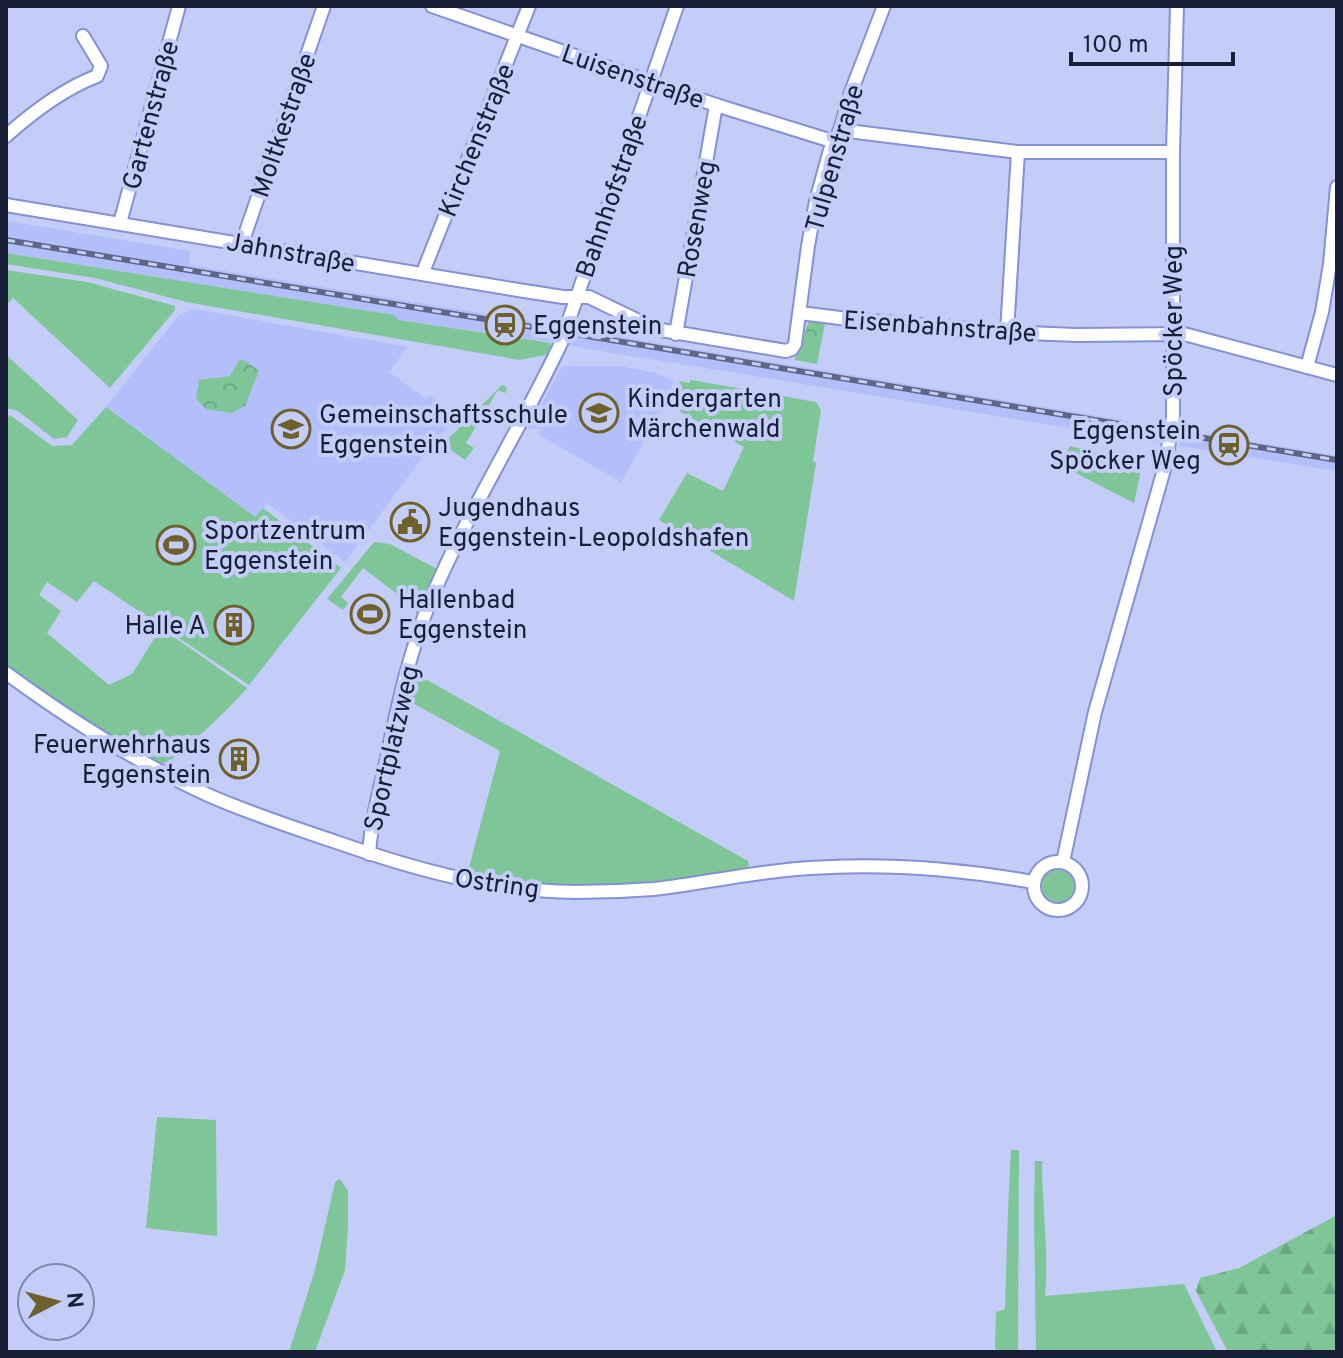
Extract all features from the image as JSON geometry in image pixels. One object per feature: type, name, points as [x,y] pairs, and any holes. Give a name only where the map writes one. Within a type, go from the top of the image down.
[{"type":"street","name":"Gartenstraße","points":[[120,223],[179,6]]},
{"type":"street","name":"Moltkestraße","points":[[242,243],[324,6]]},
{"type":"street","name":"Luisenstraße","points":[[432,6],[716,105],[837,136],[1018,152],[1173,152]]},
{"type":"street","name":"Kirchenstraße","points":[[424,274],[529,6]]},
{"type":"street","name":"Bahnhofstraße","points":[[577,296],[677,6]]},
{"type":"street","name":"Tulpenstraße","points":[[800,313],[816,201],[830,150],[884,6]]},
{"type":"street","name":"Spöcker Weg","points":[[1063,862],[1095,712],[1165,466],[1173,417],[1173,152],[1177,6]]},
{"type":"street","points":[[6,136],[75,84],[97,76],[101,66],[83,36]]},
{"type":"street","name":"Rosenweg","points":[[676,334],[716,105]]},
{"type":"street","points":[[1007,332],[1018,152]]},
{"type":"street","points":[[1307,367],[1322,312],[1330,264],[1337,187]]},
{"type":"street","name":"Jahnstraße","points":[[6,205],[563,297],[577,296]]},
{"type":"street","points":[[577,296],[589,297],[655,329],[786,351],[795,344],[800,313]]},
{"type":"street","name":"Sportplatzweg","points":[[369,854],[403,684],[430,602],[499,459],[557,351],[577,296]]},
{"type":"street","name":"Eisenbahnstraße","points":[[800,313],[1007,332],[1184,334],[1337,375]]},
{"type":"street","name":"Ostring","points":[[6,673],[86,729],[209,796],[369,854],[472,882],[575,892],[652,889],[756,873],[838,866],[930,869],[1033,882]]},
{"type":"street","points":[[1063,862],[1076,870],[1082,883],[1079,898],[1069,908],[1054,911],[1040,903],[1035,896],[1033,882],[1041,868],[1063,862]]},
{"type":"shaded area","points":[[6,221],[190,251],[189,265],[558,326],[549,342],[398,320],[393,315],[6,253]]},
{"type":"shaded area","name":"Gemeinschaftsschule Eggenstein","points":[[195,309],[408,347],[389,372],[426,399],[429,395],[458,417],[434,442],[345,562],[267,503],[255,518],[106,407],[179,315]]},
{"type":"shaded area","points":[[573,329],[1164,427],[1161,443],[589,349],[569,345]]},
{"type":"shaded area","name":"Kindergarten Märchenwald","points":[[562,366],[621,366],[656,373],[673,381],[669,398],[621,482],[539,435],[541,431],[537,428],[528,429]]},
{"type":"shaded area","points":[[1182,430],[1337,456],[1337,471],[1180,446]]},
{"type":"green space","points":[[6,253],[551,343],[545,355],[520,360],[186,302],[95,278],[6,264]]},
{"type":"green space","points":[[6,270],[87,282],[172,305],[175,310],[110,388],[13,298],[6,305]]},
{"type":"green space","points":[[810,321],[825,323],[817,364],[795,360]]},
{"type":"green space","points":[[6,355],[78,420],[67,437],[54,439],[18,411],[6,408]]},
{"type":"green space","points":[[239,360],[246,361],[259,371],[245,406],[232,413],[206,409],[196,399],[199,380],[230,376]]},
{"type":"green space","points":[[691,380],[816,402],[821,410],[813,461],[816,463],[794,601],[659,520],[687,473],[723,491],[744,447],[672,407],[680,381],[689,383]]},
{"type":"green space","points":[[502,385],[507,389],[505,393],[498,390],[466,443],[474,448],[465,460],[444,445],[445,442]]},
{"type":"green space","name":"Sportzentrum Eggenstein","points":[[106,407],[255,517],[263,508],[341,568],[249,685],[94,581],[77,602],[47,582],[39,595],[61,611],[47,633],[109,685],[132,674],[161,628],[247,688],[169,762],[158,764],[80,717],[6,666],[6,419],[10,415],[52,446],[72,445]]},
{"type":"green space","points":[[1070,446],[1142,465],[1134,503],[1060,465]]},
{"type":"green space","points":[[374,542],[390,544],[437,569],[417,613],[363,568],[341,597],[348,603],[343,610],[327,599]]},
{"type":"green space","points":[[413,672],[748,861],[749,865],[743,871],[596,886],[531,884],[467,875],[500,751],[407,700]]},
{"type":"green space","points":[[1058,870],[1070,874],[1074,886],[1070,898],[1058,902],[1046,898],[1042,886],[1046,874]]},
{"type":"green space","points":[[157,1117],[216,1120],[217,1236],[146,1228]]},
{"type":"green space","points":[[1011,1150],[1019,1150],[1018,1352],[995,1352],[996,1312],[1005,1309]]},
{"type":"green space","points":[[1035,1161],[1042,1161],[1045,1296],[1184,1284],[1217,1352],[1036,1352]]},
{"type":"green space","points":[[340,1179],[348,1191],[345,1270],[315,1352],[289,1352],[315,1270],[335,1182]]},
{"type":"green space","points":[[1337,1215],[1337,1352],[1228,1352],[1196,1291],[1200,1278],[1239,1268]]},
{"type":"railway","points":[[6,240],[1337,460]]},
{"type":"place","name":"Eggenstein","points":[[505,325]]},
{"type":"place","name":"Kindergarten Märchenwald","points":[[599,413]]},
{"type":"place","name":"Gemeinschaftsschule Eggenstein","points":[[291,429]]},
{"type":"place","name":"Eggenstein Spöcker Weg","points":[[1229,445]]},
{"type":"place","name":"Jugendhaus Eggenstein-Leopoldshafen","points":[[410,522]]},
{"type":"place","name":"Sportzentrum Eggenstein","points":[[176,545]]},
{"type":"place","name":"Hallenbad Eggenstein","points":[[370,614]]},
{"type":"place","name":"Halle A","points":[[234,625]]},
{"type":"place","name":"Feuerwehrhaus Eggenstein","points":[[239,759]]}]
